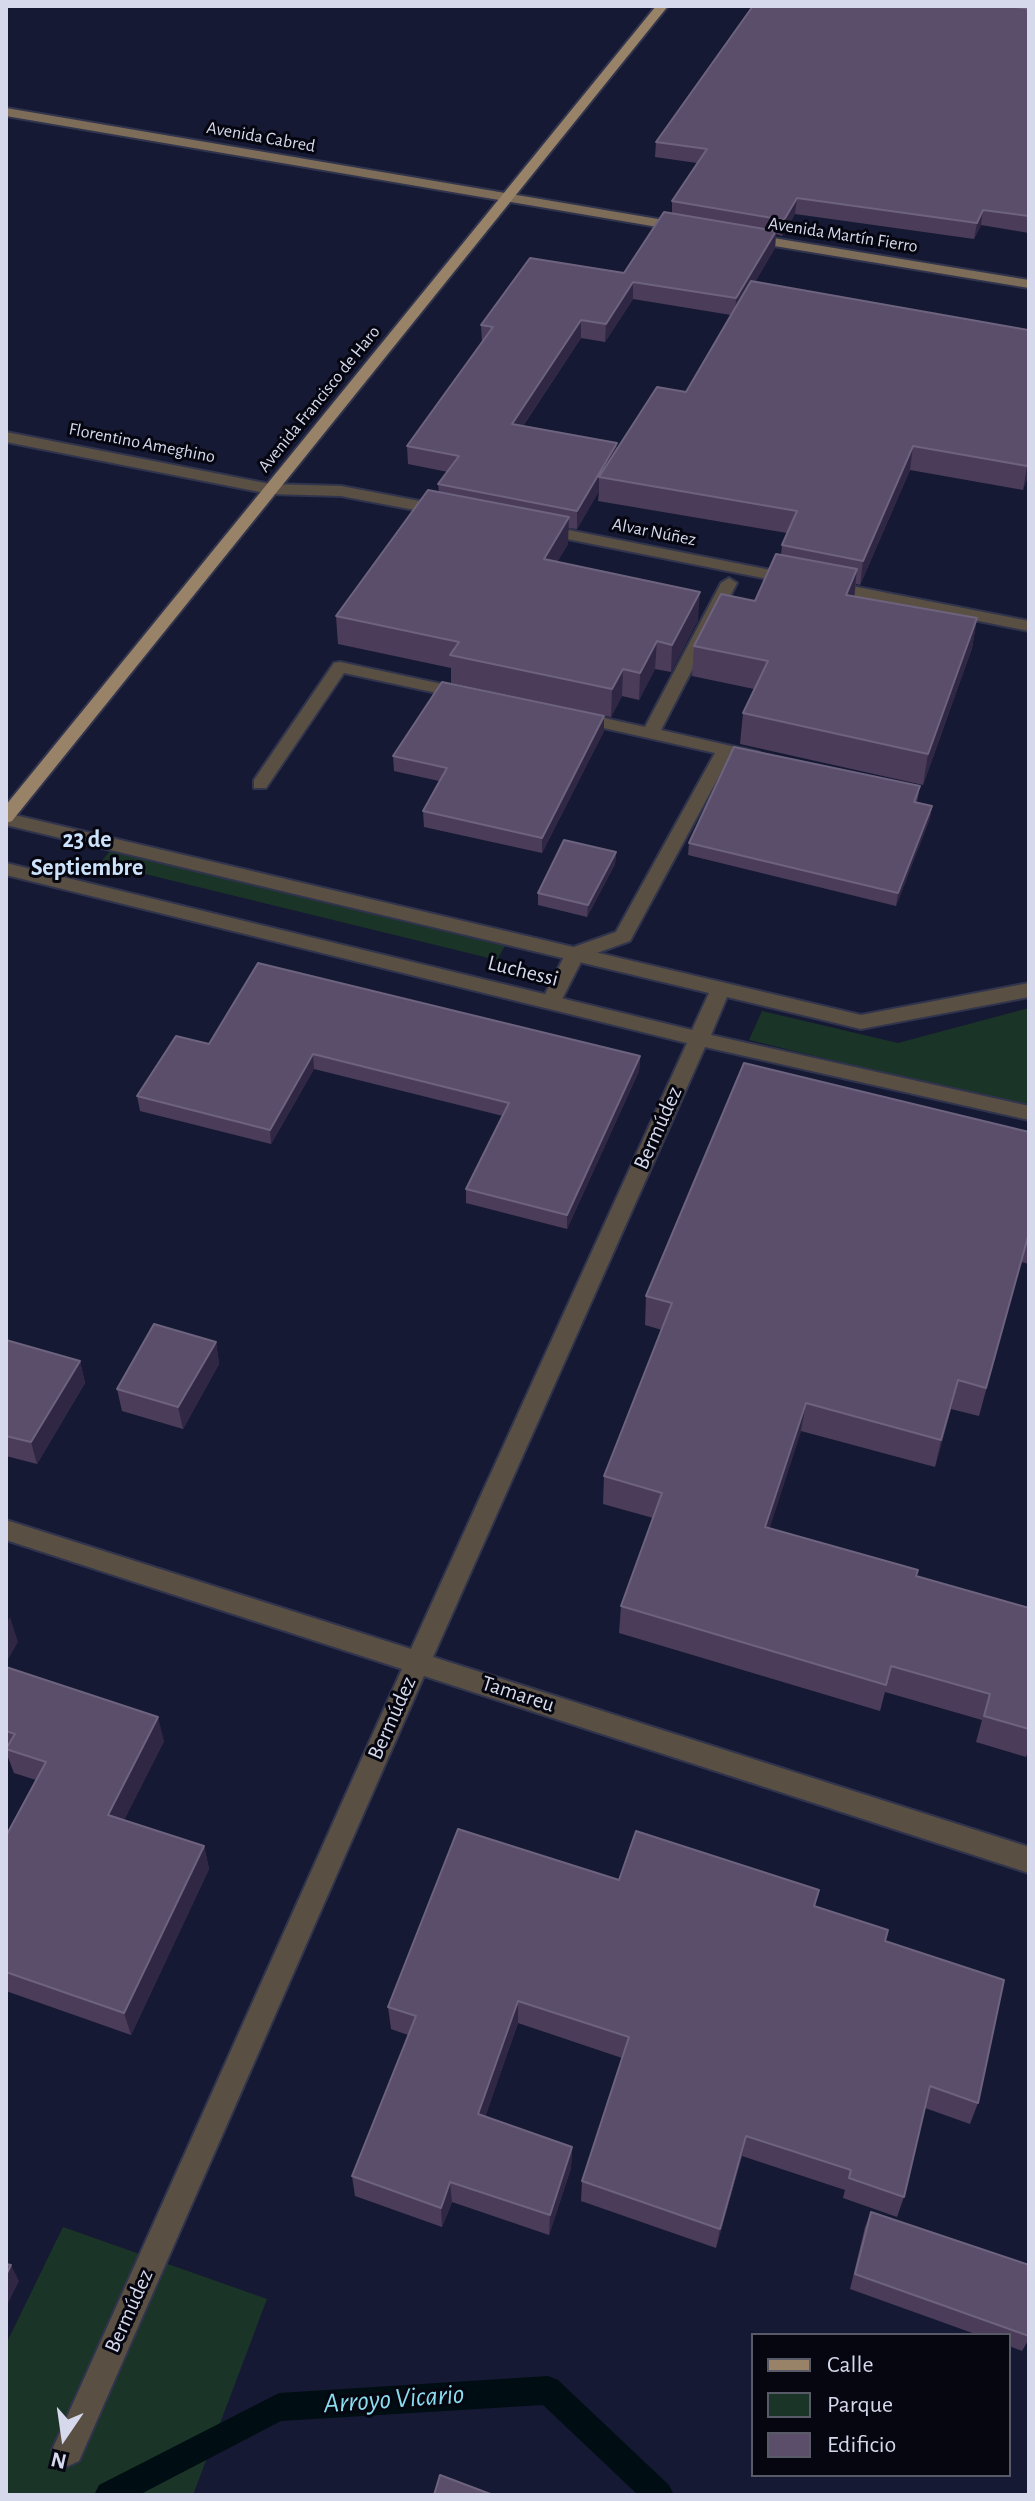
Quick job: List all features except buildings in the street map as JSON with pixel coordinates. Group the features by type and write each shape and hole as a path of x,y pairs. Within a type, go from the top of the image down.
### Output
{"main road":[{"name":"Avenida Francisco de Haro","path":"6,818 662,6"},
{"name":"Avenida Cabred","path":"6,112 509,198"},
{"path":"509,198 698,230"},
{"name":"Avenida Martín Fierro","path":"730,235 1029,284"}],"street":[{"name":"Florentino Ameghino","path":"6,437 270,489"},
{"path":"270,489 341,491 466,515"},
{"name":"Alvar Núñez","path":"513,525 1029,626"},
{"path":"651,733 729,583"},
{"path":"260,784 340,667 480,697"},
{"path":"558,713 769,759"},
{"path":"551,1002 575,954 623,936 725,750"},
{"name":"Luchessi","path":"6,818 861,1022 1029,990"},
{"name":"Luchessi","path":"6,869 699,1039 1029,1113"},
{"name":"Bermúdez","path":"68,2450 417,1662 721,989"},
{"name":"Tamareu","path":"6,1530 1029,1860"}],"green space":[{"path":"110,851 505,946 497,960 100,863"},
{"path":"1029,1008 1029,1108 749,1040 762,1011 898,1043"},
{"path":"63,2227 267,2299 193,2495 6,2495 6,2344"}],"waterway":[{"name":"Arroyo Vicario","path":"109,2495 279,2407 548,2390 659,2495"}],"district":[{"name":"23 de Septiembre","path":"87,854"}]}
